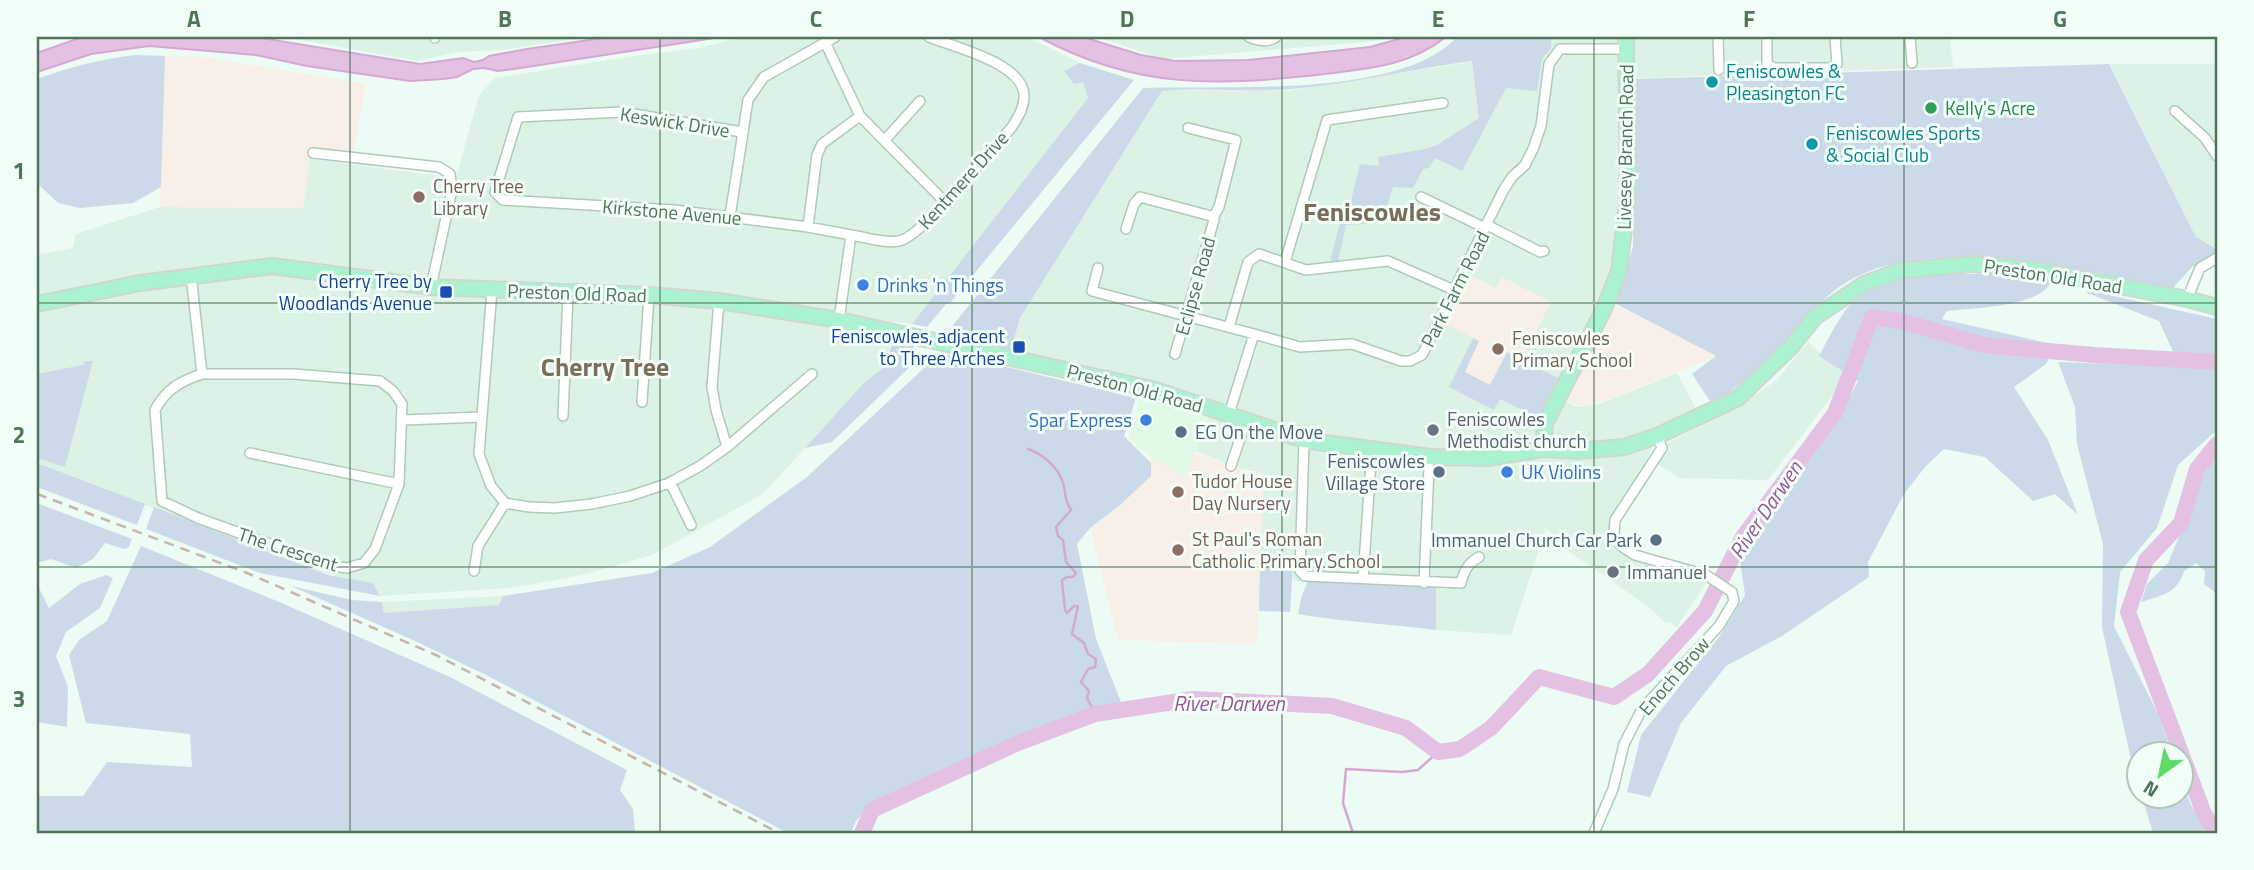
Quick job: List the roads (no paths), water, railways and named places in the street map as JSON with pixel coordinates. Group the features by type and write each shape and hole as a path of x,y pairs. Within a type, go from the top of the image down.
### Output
{"main road":[{"name":"Livesey Branch Road","path":"1543,449 1545,423 1604,309 1619,271 1628,195 1626,43"},
{"name":"Preston Old Road","path":"37,304 84,293 191,275 272,266 432,287 649,295 719,301 839,320 1156,390 1304,440 1430,457 1487,458 1543,449 1578,451 1624,447 1657,436 1738,398 1785,354 1815,317 1864,284 1902,270 1973,264 2035,270 2217,307"}],"street":[{"path":"730,216 748,100 764,77 835,37"},
{"name":"Kentmere Drive","path":"851,235 897,242 910,238 1012,127 1022,110 1025,95 1017,76 999,64 929,37"},
{"path":"1250,37 1257,41 1270,41 1276,37"},
{"path":"1718,37 1719,70"},
{"path":"1767,37 1767,64 1774,68 1830,68 1837,64 1835,37"},
{"path":"1910,37 1913,63"},
{"path":"825,42 860,116 945,202"},
{"name":"Park Farm Road","path":"1098,268 1092,291 1300,347 1352,344 1401,361 1410,361 1422,355 1503,191 1512,177 1525,165 1533,149 1541,126 1549,65 1560,49 1626,43"},
{"path":"885,141 920,101"},
{"path":"1285,262 1327,120 1443,103"},
{"path":"2175,111 2205,138 2217,156"},
{"name":"Keswick Drive","path":"495,192 518,117 622,112 742,132"},
{"path":"808,227 817,155 822,144 860,116"},
{"name":"Eclipse Road","path":"1175,354 1236,140 1188,128"},
{"path":"313,153 439,167 450,174 452,190 432,287"},
{"name":"Kirkstone Avenue","path":"495,192 503,200 674,210 851,235"},
{"name":"Eclipse Road","path":"1126,229 1134,204 1140,197 1213,218"},
{"path":"1421,197 1540,252 1544,251"},
{"path":"839,320 851,235"},
{"path":"1229,327 1248,262 1259,254 1306,270 1388,261 1454,290"},
{"path":"2187,299 2200,268 2217,258"},
{"path":"191,275 202,374"},
{"path":"492,290 479,454 491,486 505,503 555,508 592,504 629,496 670,482 727,447 812,374"},
{"path":"564,416 568,293"},
{"path":"642,402 649,295"},
{"path":"719,301 712,387 727,447"},
{"path":"1229,414 1254,334"},
{"name":"The Crescent","path":"202,374 294,374 380,382 393,391 402,404 399,484 374,549 364,563 347,568 327,565 198,518 162,500 155,410 161,398 174,386 202,374"},
{"path":"403,421 482,417"},
{"path":"1231,466 1246,420"},
{"name":"Enoch Brow","path":"1594,833 1613,789 1624,744 1642,709 1719,626 1733,596 1706,575 1635,555 1621,545 1614,535 1615,520 1662,448 1657,436"},
{"path":"1304,440 1300,572 1305,576 1461,583 1464,573 1479,556"},
{"path":"1363,579 1372,449"},
{"path":"250,453 399,484"},
{"path":"1424,583 1429,467"},
{"path":"670,482 691,525"},
{"path":"474,571 478,546 505,503"}],"waterway":[{"name":"River Darwen","path":"862,833 872,810 1018,743 1095,714 1193,699 1332,706 1406,728 1438,752 1460,749 1491,728 1539,677 1614,697 1648,674 1705,611 1743,537 1835,413 1872,317 1901,321 1983,345 2217,362"},
{"name":"River Darwen","path":"2215,833 2203,811 2128,612 2146,560 2181,523 2197,469 2217,444"},
{"path":"1028,449 1045,458 1058,472 1071,510 1056,527 1058,536 1063,540 1066,562 1076,573 1073,577 1062,580 1065,610 1067,613 1074,606 1078,606 1072,634 1084,643 1088,654 1096,659 1095,667 1088,669 1081,682 1089,691 1087,698 1095,714"},
{"path":"1353,833 1343,803 1346,769 1402,772 1418,770 1438,752"}],"railway":[{"path":"37,494 247,573 438,656 779,833"}],"place":[{"name":"Feniscowles & Pleasington FC","path":"1712,82"},
{"name":"Kelly's Acre","path":"1931,108"},
{"name":"Feniscowles Sports & Social Club","path":"1812,144"},
{"name":"Cherry Tree Library","path":"419,197"},
{"name":"Drinks 'n Things","path":"863,285"},
{"name":"Cherry Tree by Woodlands Avenue","path":"446,292"},
{"name":"Feniscowles, adjacent to Three Arches","path":"1019,347"},
{"name":"Feniscowles Primary School","path":"1498,349"},
{"name":"Spar Express","path":"1146,420"},
{"name":"Feniscowles Methodist church","path":"1433,430"},
{"name":"EG On the Move","path":"1181,432"},
{"name":"Feniscowles Village Store","path":"1439,472"},
{"name":"UK Violins","path":"1507,472"},
{"name":"Tudor House Day Nursery","path":"1178,492"},
{"name":"Immanuel Church Car Park","path":"1656,540"},
{"name":"St Paul's Roman Catholic Primary School","path":"1178,550"},
{"name":"Immanuel","path":"1613,572"}],"district":[{"name":"Feniscowles","path":"1372,212"},
{"name":"Cherry Tree","path":"605,367"}]}
